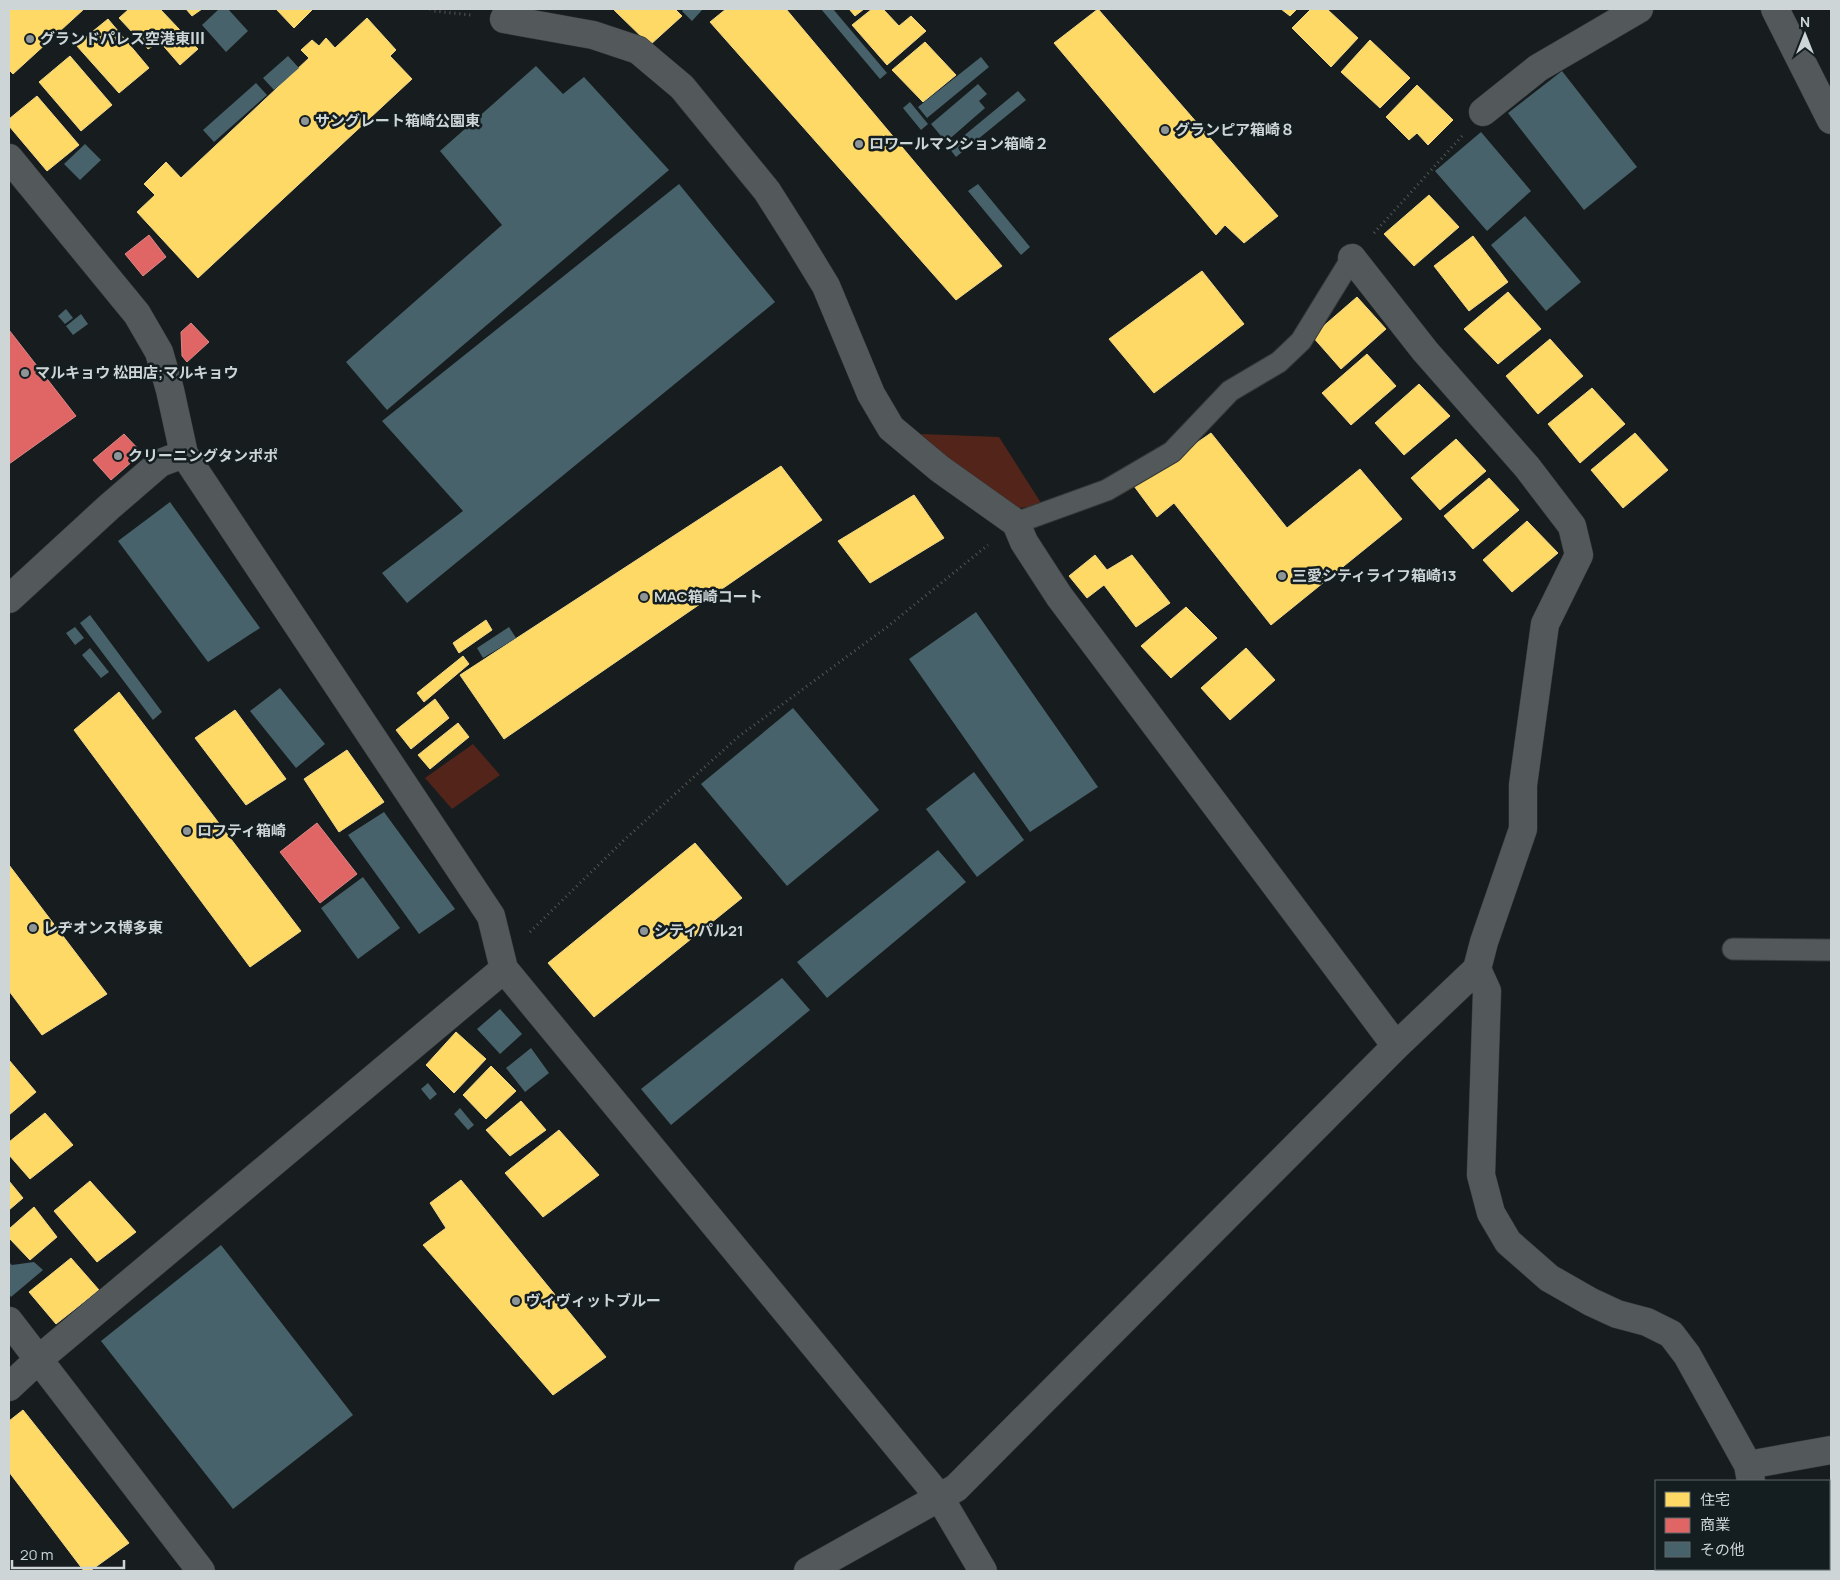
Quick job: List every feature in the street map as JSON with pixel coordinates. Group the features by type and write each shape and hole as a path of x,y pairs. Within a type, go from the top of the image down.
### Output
{"street":[{"path":"1483,112 1538,68 1639,9"},
{"path":"1775,9 1831,120"},
{"path":"507,14 593,35 638,50 682,87 767,191 798,240 826,286 871,394 891,428 940,470 1016,523 1024,542 1059,596 1396,1046"},
{"path":"9,158 137,314 159,352 170,390 184,454 491,916 504,969 940,1498 983,1571"},
{"path":"808,1571 956,1488 1396,1046 1476,969 1523,829 1523,786 1544,624 1579,555 1572,526 1527,467 1425,351 1352,258"},
{"path":"9,599 160,463 184,454"},
{"path":"9,1387 39,1359 504,969"},
{"path":"1476,969 1487,991 1481,1175 1491,1213 1508,1242 1549,1278 1591,1302 1617,1314 1647,1322 1671,1334 1687,1355 1749,1473 1831,1450"},
{"path":"9,1321 201,1571"}],"lane":[{"path":"1016,523 1107,490 1172,452 1230,391 1279,362 1301,341 1352,258"},
{"path":"1733,949 1831,950"}],"path":[{"path":"430,9 434,11 507,14"},
{"path":"1352,258 1483,112"},
{"path":"504,969 520,942 623,840 738,737 886,627 1016,523"}],"shaded area":[{"path":"921,434 999,437 1043,506 1017,508 969,477"},
{"path":"473,744 500,775 452,809 425,778"}],"building: 住宅":[{"name":"グランドパレス空港東Ⅲ","path":"9,9 84,9 13,74 9,70"},
{"path":"129,9 160,9 198,49 180,65 160,42 148,49 119,18"},
{"path":"186,9 202,9 192,16"},
{"path":"276,9 313,9 294,28"},
{"path":"613,9 675,9 682,16 650,45"},
{"name":"ロワールマンション箱崎２","path":"726,9 786,9 1002,266 956,300 710,22"},
{"path":"849,9 864,9 855,16"},
{"path":"872,9 883,9 899,26 911,16 926,31 887,65 852,25"},
{"name":"グランピア箱崎８","path":"1098,9 1278,216 1244,243 1225,225 1216,235 1054,43"},
{"path":"1281,9 1297,9 1290,16"},
{"path":"1311,9 1327,9 1358,38 1331,67 1292,28"},
{"name":"サングレート箱崎公園東","path":"367,18 396,50 390,56 412,79 198,278 137,212 155,195 144,184 166,162 181,178 309,58 301,50 312,40 319,46 326,38 335,48"},
{"path":"108,19 149,68 119,93 76,45"},
{"path":"1370,40 1410,78 1380,108 1341,72"},
{"path":"925,42 956,75 923,102 892,70"},
{"path":"70,56 112,105 81,131 39,82"},
{"path":"1417,85 1453,120 1428,145 1417,133 1409,140 1386,117"},
{"path":"37,96 79,145 47,171 9,126 9,119"},
{"path":"1429,195 1459,227 1414,266 1384,234"},
{"path":"1473,236 1508,282 1469,311 1434,266"},
{"path":"1202,271 1244,324 1154,393 1109,339"},
{"path":"1508,292 1541,329 1498,364 1464,329"},
{"path":"1357,297 1386,329 1341,369 1312,336"},
{"path":"1550,339 1583,376 1538,414 1506,376"},
{"path":"1367,354 1396,386 1351,425 1322,393"},
{"path":"1419,384 1450,416 1404,455 1375,423"},
{"path":"1592,388 1625,424 1580,463 1548,424"},
{"name":"三愛シティライフ箱崎13","path":"1211,433 1287,528 1360,469 1402,519 1271,625 1174,503 1157,517 1134,486"},
{"path":"1635,433 1668,470 1623,508 1591,470"},
{"path":"1456,439 1486,471 1440,510 1411,478"},
{"name":"MAC箱崎コート","path":"781,466 822,520 504,739 460,675"},
{"path":"1489,478 1519,510 1473,549 1444,516"},
{"path":"914,495 944,538 870,583 838,541"},
{"path":"1527,521 1558,553 1512,592 1483,560"},
{"path":"1095,555 1107,570 1132,555 1170,603 1136,627 1104,585 1087,598 1069,576"},
{"path":"1186,607 1217,638 1171,678 1141,646"},
{"path":"486,620 492,630 459,653 453,643"},
{"path":"1246,648 1275,680 1230,720 1201,688"},
{"path":"463,656 469,664 424,702 417,693"},
{"name":"ロフティ箱崎","path":"119,692 301,931 250,967 74,730"},
{"path":"435,699 449,718 411,749 396,730"},
{"path":"235,710 286,779 246,805 195,738"},
{"path":"458,723 469,737 430,769 418,755"},
{"path":"347,750 384,802 339,832 304,779"},
{"name":"シティパル21","path":"695,843 742,898 594,1017 548,963"},
{"name":"レヂオンス博多東","path":"9,865 107,994 42,1035 9,991"},
{"path":"456,1032 486,1059 454,1093 426,1065"},
{"path":"9,1060 36,1092 9,1115"},
{"path":"491,1066 516,1091 486,1119 463,1095"},
{"path":"521,1101 546,1130 510,1156 486,1130"},
{"path":"45,1113 73,1145 30,1179 9,1155 9,1142"},
{"path":"559,1130 599,1175 543,1217 505,1173"},
{"name":"ヴィヴィットブルー","path":"461,1180 606,1357 553,1395 423,1245 446,1228 430,1203"},
{"path":"9,1181 23,1198 9,1210"},
{"path":"90,1181 136,1232 97,1262 54,1211"},
{"path":"34,1207 57,1237 30,1260 9,1238 9,1229"},
{"path":"71,1258 99,1290 56,1324 29,1292"},
{"path":"23,1410 129,1543 90,1571 84,1571 9,1472 9,1421"}],"building: 商業":[{"path":"149,235 166,257 143,276 125,254"},
{"path":"191,323 209,342 187,362 182,356 181,332"},
{"name":"マルキョウ 松田店;マルキョウ","path":"9,330 76,416 9,464"},
{"name":"クリーニングタンポポ","path":"124,434 142,453 111,480 93,460"},
{"path":"317,823 357,874 320,903 280,852"}],"building: その他":[{"path":"219,9 228,9 248,31 226,52 202,25"},
{"path":"684,9 703,9 692,21 682,11"},
{"path":"821,9 833,9 887,73 880,79"},
{"path":"288,56 299,68 274,90 263,78"},
{"path":"981,57 989,67 927,118 918,107"},
{"path":"536,66 563,94 584,77 669,170 387,410 346,362 502,225 440,151"},
{"path":"1562,71 1637,167 1584,210 1508,113"},
{"path":"256,83 267,95 214,142 203,130"},
{"path":"978,84 987,94 979,101 985,108 946,142 931,124"},
{"path":"1018,91 1026,100 956,157 949,148"},
{"path":"910,102 928,124 921,130 903,108"},
{"path":"1481,132 1531,191 1487,231 1435,171"},
{"path":"85,144 101,160 80,180 64,164"},
{"path":"679,184 775,302 407,603 382,573 463,511 382,421"},
{"path":"978,184 1030,247 1021,255 968,191"},
{"path":"1525,216 1581,282 1546,311 1491,245"},
{"path":"66,309 73,318 65,324 58,316"},
{"path":"81,314 88,324 73,335 66,326"},
{"path":"170,502 260,628 208,662 118,541"},
{"path":"976,612 1098,787 1030,832 909,659"},
{"path":"90,615 162,712 153,720 80,623"},
{"path":"75,627 84,638 75,645 66,633"},
{"path":"509,627 516,638 483,658 477,648"},
{"path":"90,648 109,672 101,678 82,655"},
{"path":"280,688 325,744 296,768 250,711"},
{"path":"793,708 879,810 787,886 701,784"},
{"path":"974,772 1024,840 977,877 926,809"},
{"path":"384,812 455,909 419,934 348,835"},
{"path":"938,850 966,882 827,998 797,962"},
{"path":"363,877 400,928 358,959 321,908"},
{"path":"782,978 810,1010 671,1125 641,1089"},
{"path":"500,1009 522,1034 500,1054 477,1029"},
{"path":"531,1048 549,1073 525,1092 506,1068"},
{"path":"428,1083 437,1094 430,1100 421,1089"},
{"path":"460,1108 474,1125 468,1130 454,1114"},
{"path":"221,1245 353,1415 233,1509 101,1341"},
{"path":"9,1262 12,1265 34,1262 43,1270 11,1297 9,1294"}],"place":[{"name":"グランドパレス空港東Ⅲ","path":"30,39"},
{"name":"サングレート箱崎公園東","path":"305,121"},
{"name":"グランピア箱崎８","path":"1165,130"},
{"name":"ロワールマンション箱崎２","path":"859,144"},
{"name":"マルキョウ 松田店;マルキョウ","path":"25,373"},
{"name":"クリーニングタンポポ","path":"118,456"},
{"name":"三愛シティライフ箱崎13","path":"1282,576"},
{"name":"MAC箱崎コート","path":"644,597"},
{"name":"ロフティ箱崎","path":"187,831"},
{"name":"レヂオンス博多東","path":"33,928"},
{"name":"シティパル21","path":"644,931"},
{"name":"ヴィヴィットブルー","path":"516,1301"}]}
